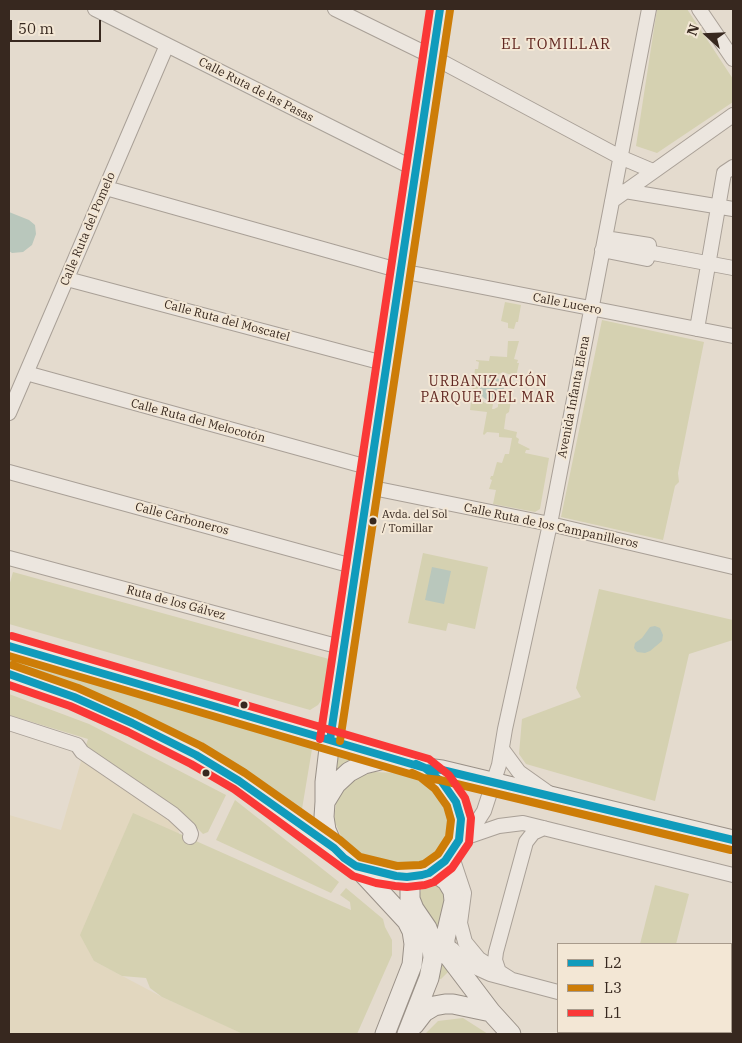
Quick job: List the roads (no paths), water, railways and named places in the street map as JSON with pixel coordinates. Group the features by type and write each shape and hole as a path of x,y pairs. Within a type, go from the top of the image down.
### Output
{"street":[{"name":"Calle Ruta de las Pasas","path":"95,9 418,170"},
{"path":"335,9 433,58 620,157 654,170"},
{"path":"334,848 326,830 324,817 325,782 330,740 418,170 440,9"},
{"name":"Avenida Infanta Elena","path":"456,846 475,825 484,811 494,783 502,749 550,524 649,9"},
{"path":"699,9 733,59"},
{"name":"Calle Ruta del Pomelo","path":"9,413 167,46"},
{"path":"612,200 733,115"},
{"path":"697,329 724,173 733,167"},
{"name":"Calle Lucero","path":"106,188 401,271 733,336"},
{"path":"625,191 733,209"},
{"path":"603,244 647,259 648,252 733,268"},
{"name":"Calle Ruta del Moscatel","path":"67,279 387,364"},
{"name":"Calle Ruta del Melocotón","path":"26,373 370,477"},
{"name":"Calle Carboneros","path":"9,472 356,567"},
{"name":"Calle Ruta de los Campanilleros","path":"370,477 550,524 733,567"},
{"name":"Ruta de los Gálvez","path":"9,558 344,648"},
{"path":"9,646 425,768 442,770 733,840"},
{"path":"9,674 74,697 196,755 240,782 334,848 356,866 407,921 412,931 414,944 412,965 384,1034"},
{"path":"9,723 77,745 82,752 173,814 192,834 190,837"},
{"path":"502,749 519,772 554,797"},
{"path":"325,802 336,784 348,772 364,764 390,758"},
{"path":"425,768 442,782 456,802 461,819 453,860 464,893 460,923 465,942 474,954 512,980"},
{"path":"407,1034 429,978 433,958 431,939 427,928 414,909 410,899 410,888 422,875 445,861 456,846 499,826 523,823 733,875"},
{"path":"499,972 495,960 496,952 526,842 533,833 544,828"},
{"path":"356,866 379,873 440,876 446,881 453,891 454,901 445,939 445,948 451,960 491,1012 511,1034"},
{"path":"445,939 455,954 468,964 490,974 557,992"},
{"path":"407,1034 418,1019 434,1006 452,1004 491,1012"}],"place":[{"name":"Avda. del Sol / Tomillar","path":"373,521"}],"district":[{"name":"EL TOMILLAR","path":"556,45"},
{"name":"URBANIZACIÓN PARQUE DEL MAR","path":"488,390"}]}
